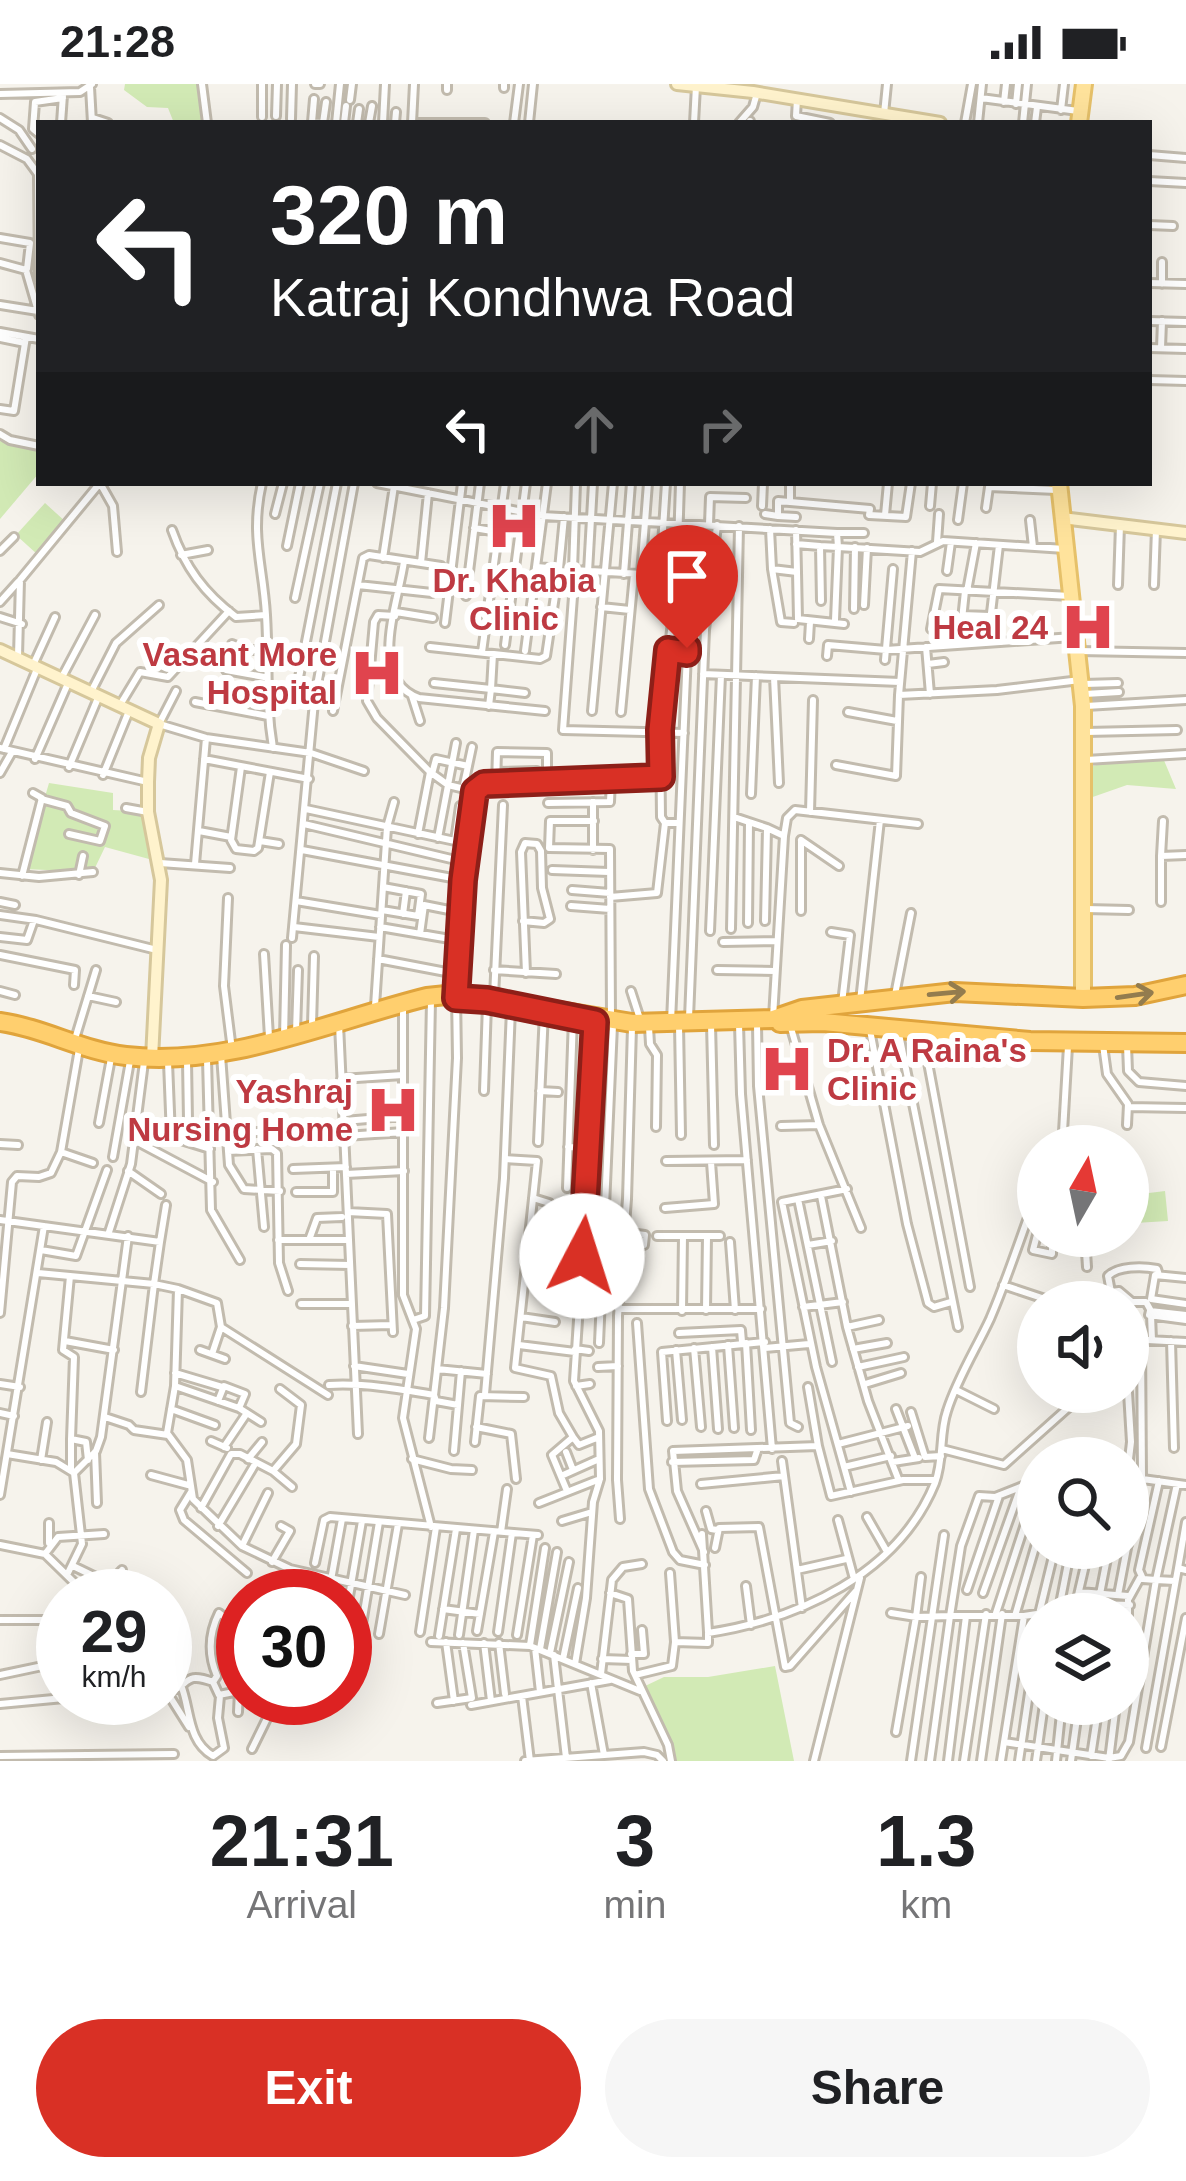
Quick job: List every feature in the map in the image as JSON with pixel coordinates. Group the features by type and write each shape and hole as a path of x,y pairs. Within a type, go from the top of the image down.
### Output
{"highway":[{"path":"677,1023 770,1021 802,1009 955,992 1121,997 1186,985"},
{"path":"0,1024 42,1029 76,1046 149,1061 220,1054 375,1010 456,996"},
{"path":"76,1046 149,1061 220,1054 456,996 623,1024"},
{"path":"490,999 623,1024 770,1021 1068,1043 1186,1042"},
{"path":"857,1003 861,1026"}],"main road":[{"path":"1080,117 1084,84"},
{"path":"1059,486 1081,691 1082,998"}],"street":[{"path":"205,84 207,120"},
{"path":"262,84 262,116"},
{"path":"276,116 277,84"},
{"path":"291,119 292,84"},
{"path":"340,84 340,120"},
{"path":"341,120 352,84"},
{"path":"383,120 386,84"},
{"path":"414,84 414,120"},
{"path":"514,120 518,84"},
{"path":"529,120 533,84"},
{"path":"677,84 762,89 901,120"},
{"path":"795,120 808,84"},
{"path":"884,114 887,84"},
{"path":"965,120 971,84"},
{"path":"978,120 982,84"},
{"path":"1004,102 1006,84"},
{"path":"1022,120 1023,84"},
{"path":"1061,110 1064,84"},
{"path":"36,132 35,102 91,86 93,120"},
{"path":"694,120 696,86"},
{"path":"742,120 762,89"},
{"path":"0,94 63,95"},
{"path":"61,120 63,95"},
{"path":"981,98 1080,117"},
{"path":"312,120 314,99"},
{"path":"323,120 326,102"},
{"path":"370,120 372,106"},
{"path":"1035,120 1036,107"},
{"path":"357,120 359,109"},
{"path":"396,120 397,112"},
{"path":"0,118 19,130 32,149"},
{"path":"2,150 27,158 36,171"},
{"path":"1152,155 1186,158"},
{"path":"1152,181 1186,183"},
{"path":"1152,225 1173,226"},
{"path":"0,238 30,243 27,271 36,302"},
{"path":"1162,262 1162,284"},
{"path":"0,263 27,271"},
{"path":"1152,284 1186,284"},
{"path":"0,305 36,312"},
{"path":"1152,321 1186,322"},
{"path":"1161,349 1162,321"},
{"path":"0,335 36,339"},
{"path":"0,409 14,411 26,340"},
{"path":"1152,348 1186,349"},
{"path":"1152,380 1186,381"},
{"path":"0,434 36,445"},
{"path":"0,602 98,486"},
{"path":"102,486 113,506 117,552"},
{"path":"261,486 254,524 266,615 265,694 273,748"},
{"path":"275,514 282,486"},
{"path":"287,546 299,486"},
{"path":"295,598 319,486"},
{"path":"296,698 337,486"},
{"path":"290,1035 289,942 314,702 353,486"},
{"path":"383,558 394,486 543,516 864,533"},
{"path":"445,623 462,486"},
{"path":"466,596 480,486"},
{"path":"482,652 505,486"},
{"path":"505,645 526,486"},
{"path":"525,651 547,486"},
{"path":"430,647 546,656 575,486"},
{"path":"588,572 593,486"},
{"path":"592,711 613,486"},
{"path":"632,486 633,574"},
{"path":"621,712 633,574 648,486"},
{"path":"660,575 666,486"},
{"path":"572,890 610,895 657,892 664,823 660,730 677,576 680,486"},
{"path":"763,486 764,510 796,517"},
{"path":"790,486 790,502"},
{"path":"885,516 888,486"},
{"path":"778,516 778,501 906,517 911,486"},
{"path":"930,506 932,486"},
{"path":"958,520 963,486"},
{"path":"986,508 989,488 1059,486"},
{"path":"421,563 428,494"},
{"path":"677,1023 692,952 713,524 710,496 746,498"},
{"path":"937,542 939,514"},
{"path":"569,517 570,561 575,570 563,730 660,730 701,736"},
{"path":"1062,518 1186,533"},
{"path":"1030,520 1034,547"},
{"path":"1118,585 1120,525"},
{"path":"730,929 739,526"},
{"path":"474,528 498,532"},
{"path":"770,529 781,622 794,623"},
{"path":"1154,585 1156,529"},
{"path":"172,530 202,588 241,618 266,615"},
{"path":"796,530 797,616 810,622 840,622 837,532"},
{"path":"0,551 14,537"},
{"path":"796,544 926,551 937,542 951,542 1065,549"},
{"path":"947,571 951,542"},
{"path":"961,629 976,543"},
{"path":"989,630 999,544"},
{"path":"820,546 820,601"},
{"path":"854,609 855,547"},
{"path":"864,605 868,548"},
{"path":"181,555 208,550"},
{"path":"836,765 896,776 912,551"},
{"path":"333,711 363,558 440,566"},
{"path":"404,561 391,646 392,675 412,696 420,721"},
{"path":"453,567 470,569"},
{"path":"537,567 559,569"},
{"path":"772,569 797,572"},
{"path":"885,660 893,569"},
{"path":"575,570 677,576"},
{"path":"18,656 20,580"},
{"path":"357,585 432,593"},
{"path":"932,629 939,589 1070,596"},
{"path":"674,602 708,606"},
{"path":"69,767 116,644 159,605"},
{"path":"601,607 630,610"},
{"path":"103,775 140,673 168,676 229,611"},
{"path":"35,759 95,615"},
{"path":"962,615 989,616"},
{"path":"0,617 22,624"},
{"path":"0,773 56,617"},
{"path":"433,618 376,617 367,700 377,718 448,785 466,789 472,747"},
{"path":"809,639 810,622"},
{"path":"326,635 347,639"},
{"path":"372,642 391,646"},
{"path":"232,644 266,650"},
{"path":"827,656 828,645 886,650 1074,644 1186,653"},
{"path":"926,647 930,694"},
{"path":"681,1135 675,950 687,648 704,649"},
{"path":"864,660 865,649"},
{"path":"0,650 159,724 206,738 311,753 364,771"},
{"path":"668,650 687,653"},
{"path":"489,707 493,654"},
{"path":"321,660 342,665"},
{"path":"928,664 944,662"},
{"path":"226,670 265,677"},
{"path":"703,674 900,682"},
{"path":"710,931 721,675"},
{"path":"751,794 755,676"},
{"path":"774,677 779,783"},
{"path":"434,683 524,694"},
{"path":"218,685 314,702"},
{"path":"899,695 1119,688"},
{"path":"109,1232 128,1171 149,1061 160,863 148,812 149,758 176,691"},
{"path":"1081,691 1186,700"},
{"path":"412,696 545,711"},
{"path":"810,812 813,700"},
{"path":"195,702 268,716"},
{"path":"848,712 897,722"},
{"path":"1082,732 1177,730"},
{"path":"195,864 206,738"},
{"path":"438,838 456,743"},
{"path":"5,750 148,782"},
{"path":"496,784 496,752 547,753 547,782"},
{"path":"1083,760 1186,754"},
{"path":"203,759 309,779"},
{"path":"418,834 436,759 468,766"},
{"path":"241,766 231,838 236,849 257,850 270,772"},
{"path":"496,772 537,771"},
{"path":"429,1438 457,1058 463,880 475,791 481,785 661,777"},
{"path":"548,803 610,802 611,779"},
{"path":"33,793 105,826 100,841 69,834"},
{"path":"22,876 41,799"},
{"path":"375,1010 387,827 394,802"},
{"path":"593,802 593,850"},
{"path":"484,1090 503,805"},
{"path":"455,841 460,806"},
{"path":"126,808 148,812"},
{"path":"306,809 468,843"},
{"path":"772,1449 747,1160 770,1021 784,836 790,812 918,824"},
{"path":"734,817 784,836"},
{"path":"857,1003 880,820"},
{"path":"1161,902 1162,820"},
{"path":"594,821 550,821 549,848 610,849 610,908 623,1024 627,1233 619,1309 620,1519"},
{"path":"748,923 749,822"},
{"path":"664,823 679,823"},
{"path":"304,824 465,862"},
{"path":"765,922 767,828"},
{"path":"198,830 231,838"},
{"path":"801,911 801,840 839,866"},
{"path":"260,842 279,844"},
{"path":"523,922 550,920 537,844 525,843 522,848 523,922 526,973"},
{"path":"302,850 463,880"},
{"path":"1161,856 1186,855"},
{"path":"79,875 82,856"},
{"path":"160,863 230,868"},
{"path":"552,870 610,872"},
{"path":"0,873 93,872"},
{"path":"296,901 418,916 421,894 383,887"},
{"path":"782,888 802,889"},
{"path":"403,914 406,891"},
{"path":"228,898 211,1137 212,1210 240,1260"},
{"path":"0,902 15,905"},
{"path":"420,934 424,905 454,910"},
{"path":"571,906 610,908"},
{"path":"1082,909 1129,910"},
{"path":"895,999 911,913"},
{"path":"0,915 157,950"},
{"path":"0,937 28,940 34,920"},
{"path":"294,927 380,937"},
{"path":"380,927 450,938"},
{"path":"832,932 850,935 857,1003"},
{"path":"723,942 777,941"},
{"path":"675,950 692,952"},
{"path":"264,954 290,1035"},
{"path":"0,955 75,970 74,985"},
{"path":"290,1035 314,956"},
{"path":"378,958 446,971"},
{"path":"0,1313 4,1220 14,1178 45,1176 61,1152 76,1046 96,970"},
{"path":"290,1035 298,970"},
{"path":"494,970 556,974"},
{"path":"717,970 775,971"},
{"path":"0,991 14,994"},
{"path":"582,1256 591,1148 632,992"},
{"path":"88,997 116,1002"},
{"path":"415,1319 425,1316 431,1000"},
{"path":"485,1394 505,1159 512,1005"},
{"path":"403,1007 403,1295 415,1319 403,1418 434,1527 420,1632"},
{"path":"538,1142 544,1012"},
{"path":"567,1188 573,1018"},
{"path":"770,1021 861,1228"},
{"path":"770,1021 758,1086 790,1425 798,1427"},
{"path":"338,1023 358,1434"},
{"path":"623,1024 657,1054 656,1127"},
{"path":"599,1343 623,1024"},
{"path":"710,1024 714,1144"},
{"path":"861,1026 928,1303 934,1307 951,1302"},
{"path":"898,1030 958,1327"},
{"path":"922,1033 970,1287"},
{"path":"1103,1041 1107,1074 1129,1107 1127,1125"},
{"path":"1127,1042 1128,1070 1139,1082 1186,1086"},
{"path":"1063,1125 1068,1043"},
{"path":"220,1054 228,1151 237,1183 244,1189 280,1191"},
{"path":"149,1061 188,1120"},
{"path":"99,1123 149,1061"},
{"path":"149,1061 171,1137 165,1156"},
{"path":"113,1157 149,1061"},
{"path":"341,1079 404,1075"},
{"path":"540,1091 558,1092"},
{"path":"1129,1107 1186,1108"},
{"path":"344,1121 404,1116"},
{"path":"781,1126 819,1125"},
{"path":"211,1137 273,1131"},
{"path":"254,1132 265,1227"},
{"path":"344,1136 404,1132"},
{"path":"171,1137 212,1149"},
{"path":"134,1140 213,1182"},
{"path":"0,1144 17,1145"},
{"path":"568,1148 591,1148"},
{"path":"228,1151 272,1149 278,1153 278,1240 288,1291"},
{"path":"61,1152 93,1163"},
{"path":"505,1159 537,1161 516,1370 550,1375 559,1413 579,1445 598,1437"},
{"path":"666,1161 747,1160"},
{"path":"664,1208 714,1204 711,1162"},
{"path":"296,1192 333,1192 332,1168"},
{"path":"293,1169 404,1171"},
{"path":"41,1250 76,1256 107,1170"},
{"path":"128,1171 160,1194"},
{"path":"847,1189 782,1202 802,1307 851,1492"},
{"path":"821,1195 847,1327 899,1481"},
{"path":"533,1198 549,1203 546,1271"},
{"path":"798,1199 832,1362"},
{"path":"141,1392 166,1204"},
{"path":"309,1240 317,1219 387,1214 392,1329 352,1326"},
{"path":"4,1220 160,1242"},
{"path":"0,1495 44,1225"},
{"path":"97,1503 95,1452 105,1417 129,1235"},
{"path":"682,1311 683,1236"},
{"path":"706,1236 706,1310"},
{"path":"657,1237 720,1236"},
{"path":"278,1240 349,1240"},
{"path":"808,1245 832,1241"},
{"path":"730,1242 736,1310"},
{"path":"708,1633 776,1620 802,1608 857,1577 912,1522 936,1480 945,1417 1017,1246"},
{"path":"776,1258 791,1255"},
{"path":"1086,1257 1087,1267"},
{"path":"300,1264 350,1265"},
{"path":"1152,1340 1146,1302 1132,1302 1111,1292 1108,1276 1139,1267 1157,1269 1159,1275"},
{"path":"38,1273 178,1288 217,1303 221,1327 212,1354"},
{"path":"1186,1278 1155,1275 1151,1299 1186,1304"},
{"path":"70,1276 63,1351 74,1357 71,1438 82,1535 72,1569"},
{"path":"1003,1286 1017,1290"},
{"path":"178,1288 168,1435 187,1460 190,1488 200,1508 242,1546 295,1569"},
{"path":"802,1307 843,1301"},
{"path":"301,1304 351,1304"},
{"path":"575,1664 600,1479 596,1423 576,1386 579,1305"},
{"path":"619,1309 761,1309"},
{"path":"1151,1313 1186,1317"},
{"path":"520,1317 555,1322"},
{"path":"847,1327 879,1320"},
{"path":"637,1323 638,1379 654,1506 680,1560 706,1564"},
{"path":"221,1327 328,1395"},
{"path":"679,1333 741,1330 751,1430"},
{"path":"1149,1340 1186,1342"},
{"path":"63,1341 114,1350"},
{"path":"1171,1341 1174,1448"},
{"path":"854,1349 887,1343"},
{"path":"667,1421 661,1356 666,1350 811,1344"},
{"path":"518,1345 589,1351"},
{"path":"728,1345 734,1428"},
{"path":"712,1347 718,1429"},
{"path":"694,1348 701,1426"},
{"path":"200,1349 225,1360"},
{"path":"676,1350 682,1420"},
{"path":"858,1366 904,1357"},
{"path":"354,1366 408,1374"},
{"path":"598,1367 619,1366"},
{"path":"437,1369 487,1374"},
{"path":"454,1450 461,1371"},
{"path":"175,1373 245,1394 243,1411 224,1447"},
{"path":"863,1384 902,1373"},
{"path":"0,1384 20,1387"},
{"path":"576,1386 590,1384"},
{"path":"175,1385 261,1422"},
{"path":"329,1385 434,1395"},
{"path":"218,1401 222,1387"},
{"path":"273,1471 296,1444 301,1411 298,1401 280,1389"},
{"path":"956,1390 994,1409"},
{"path":"824,1393 809,1392 831,1496 899,1481 936,1480"},
{"path":"475,1442 478,1398 485,1394 524,1397"},
{"path":"434,1395 436,1400 458,1405"},
{"path":"171,1409 215,1425"},
{"path":"896,1409 920,1457"},
{"path":"911,1412 920,1457"},
{"path":"0,1413 14,1416"},
{"path":"844,1467 941,1453 1004,1465 1062,1413"},
{"path":"105,1417 134,1430 168,1435"},
{"path":"41,1460 47,1422"},
{"path":"838,1444 905,1426"},
{"path":"476,1427 513,1436 516,1479"},
{"path":"71,1438 86,1442 88,1460"},
{"path":"567,1491 552,1455 573,1438"},
{"path":"212,1441 273,1471 292,1487"},
{"path":"218,1526 262,1442"},
{"path":"704,1552 685,1514 673,1451 818,1446"},
{"path":"73,1471 95,1452"},
{"path":"566,1453 574,1470"},
{"path":"7,1454 73,1471"},
{"path":"200,1508 235,1454"},
{"path":"412,1459 472,1470"},
{"path":"561,1476 599,1459"},
{"path":"782,1460 802,1608"},
{"path":"151,1474 190,1488"},
{"path":"701,1484 784,1476"},
{"path":"539,1503 600,1479"},
{"path":"1004,1742 1056,1756 1109,1760 1128,1749 1156,1580 1181,1485 1149,1479"},
{"path":"1134,1593 1160,1481"},
{"path":"190,1488 180,1510 184,1520 243,1569"},
{"path":"477,1631 508,1489"},
{"path":"930,1761 961,1546 979,1496 1017,1490"},
{"path":"242,1546 268,1493"},
{"path":"967,1589 999,1496"},
{"path":"983,1594 1017,1498"},
{"path":"706,1511 711,1529 759,1527 782,1662 787,1667 856,1591"},
{"path":"562,1521 592,1512"},
{"path":"867,1517 886,1551"},
{"path":"333,1569 342,1519"},
{"path":"315,1563 324,1520 536,1535 518,1635"},
{"path":"351,1569 362,1520"},
{"path":"814,1761 856,1591 857,1577 847,1559 838,1520"},
{"path":"370,1569 379,1522"},
{"path":"1146,1748 1175,1581 1182,1569 1186,1522"},
{"path":"49,1523 47,1550 62,1569"},
{"path":"379,1634 398,1524"},
{"path":"272,1562 290,1531 280,1526"},
{"path":"454,1701 438,1640 456,1529"},
{"path":"437,1703 472,1698 462,1612 475,1530"},
{"path":"716,1548 717,1530"},
{"path":"498,1632 512,1533"},
{"path":"47,1550 58,1537 104,1534"},
{"path":"675,1642 708,1643 703,1534"},
{"path":"911,1761 944,1534"},
{"path":"0,1545 47,1550"},
{"path":"964,1761 995,1614 1017,1546"},
{"path":"540,1693 535,1648 545,1548"},
{"path":"535,1648 556,1552"},
{"path":"796,1570 847,1559"},
{"path":"566,1758 556,1656 569,1562"},
{"path":"601,1674 611,1580 619,1569 642,1564"},
{"path":"74,1566 81,1569"},
{"path":"1084,1569 1079,1592 1088,1593"},
{"path":"635,1675 672,1666 670,1573"},
{"path":"896,1732 922,1576"},
{"path":"1140,1578 1175,1581"},
{"path":"564,1585 582,1589"},
{"path":"746,1586 751,1625"},
{"path":"372,1589 405,1595"},
{"path":"556,1656 582,1589"},
{"path":"610,1593 628,1599 635,1675 667,1759"},
{"path":"443,1609 480,1614"},
{"path":"501,1609 521,1612"},
{"path":"891,1613 1017,1616"},
{"path":"982,1761 995,1614"},
{"path":"947,1761 967,1616"},
{"path":"1161,1747 1186,1618"},
{"path":"0,1621 36,1620"},
{"path":"216,1620 210,1658 216,1673"},
{"path":"602,1659 644,1654 642,1630"},
{"path":"1001,1761 1017,1633"},
{"path":"438,1640 535,1648 640,1690"},
{"path":"484,1643 491,1701"},
{"path":"499,1643 505,1694"},
{"path":"0,1675 36,1667"},
{"path":"192,1676 213,1682 216,1688"},
{"path":"213,1682 216,1678"},
{"path":"471,1705 614,1679"},
{"path":"591,1684 604,1755"},
{"path":"522,1696 528,1761 644,1752 667,1759"},
{"path":"0,1704 36,1701"},
{"path":"191,1725 194,1736 212,1756 224,1748 219,1725"},
{"path":"251,1749 263,1725"},
{"path":"1019,1761 1025,1725"},
{"path":"1036,1761 1041,1725"},
{"path":"1056,1756 1060,1725"},
{"path":"1072,1757 1076,1725"},
{"path":"1091,1756 1096,1725"},
{"path":"1109,1760 1113,1725"},
{"path":"0,1756 173,1754"}],"green space":[{"path":"125,84 200,84 203,120 173,120 168,108 147,107 124,90"},
{"path":"0,441 36,449 36,477 0,519"},
{"path":"45,503 67,523 38,555 16,535"},
{"path":"1124,758 1163,758 1176,789 1127,785 1087,799 1089,767"},
{"path":"49,783 113,793 113,810 148,812 149,859 105,847 93,872 24,869"},
{"path":"1165,1191 1168,1221 1149,1222 1149,1193"},
{"path":"775,1666 794,1761 672,1761 673,1749 643,1687 664,1677 708,1677"}],"place":[{"name":"Dr. Khabia Clinic","path":"514,526"},
{"name":"Heal 24","path":"1088,627"},
{"name":"Vasant More Hospital","path":"377,673"},
{"name":"Dr. A Raina's Clinic","path":"787,1069"},
{"name":"Yashraj Nursing Home","path":"393,1110"}],"route":[{"path":"582,1256 595,1022 456,998 474,796 484,784 661,777 668,650 687,653 687,648"}]}
